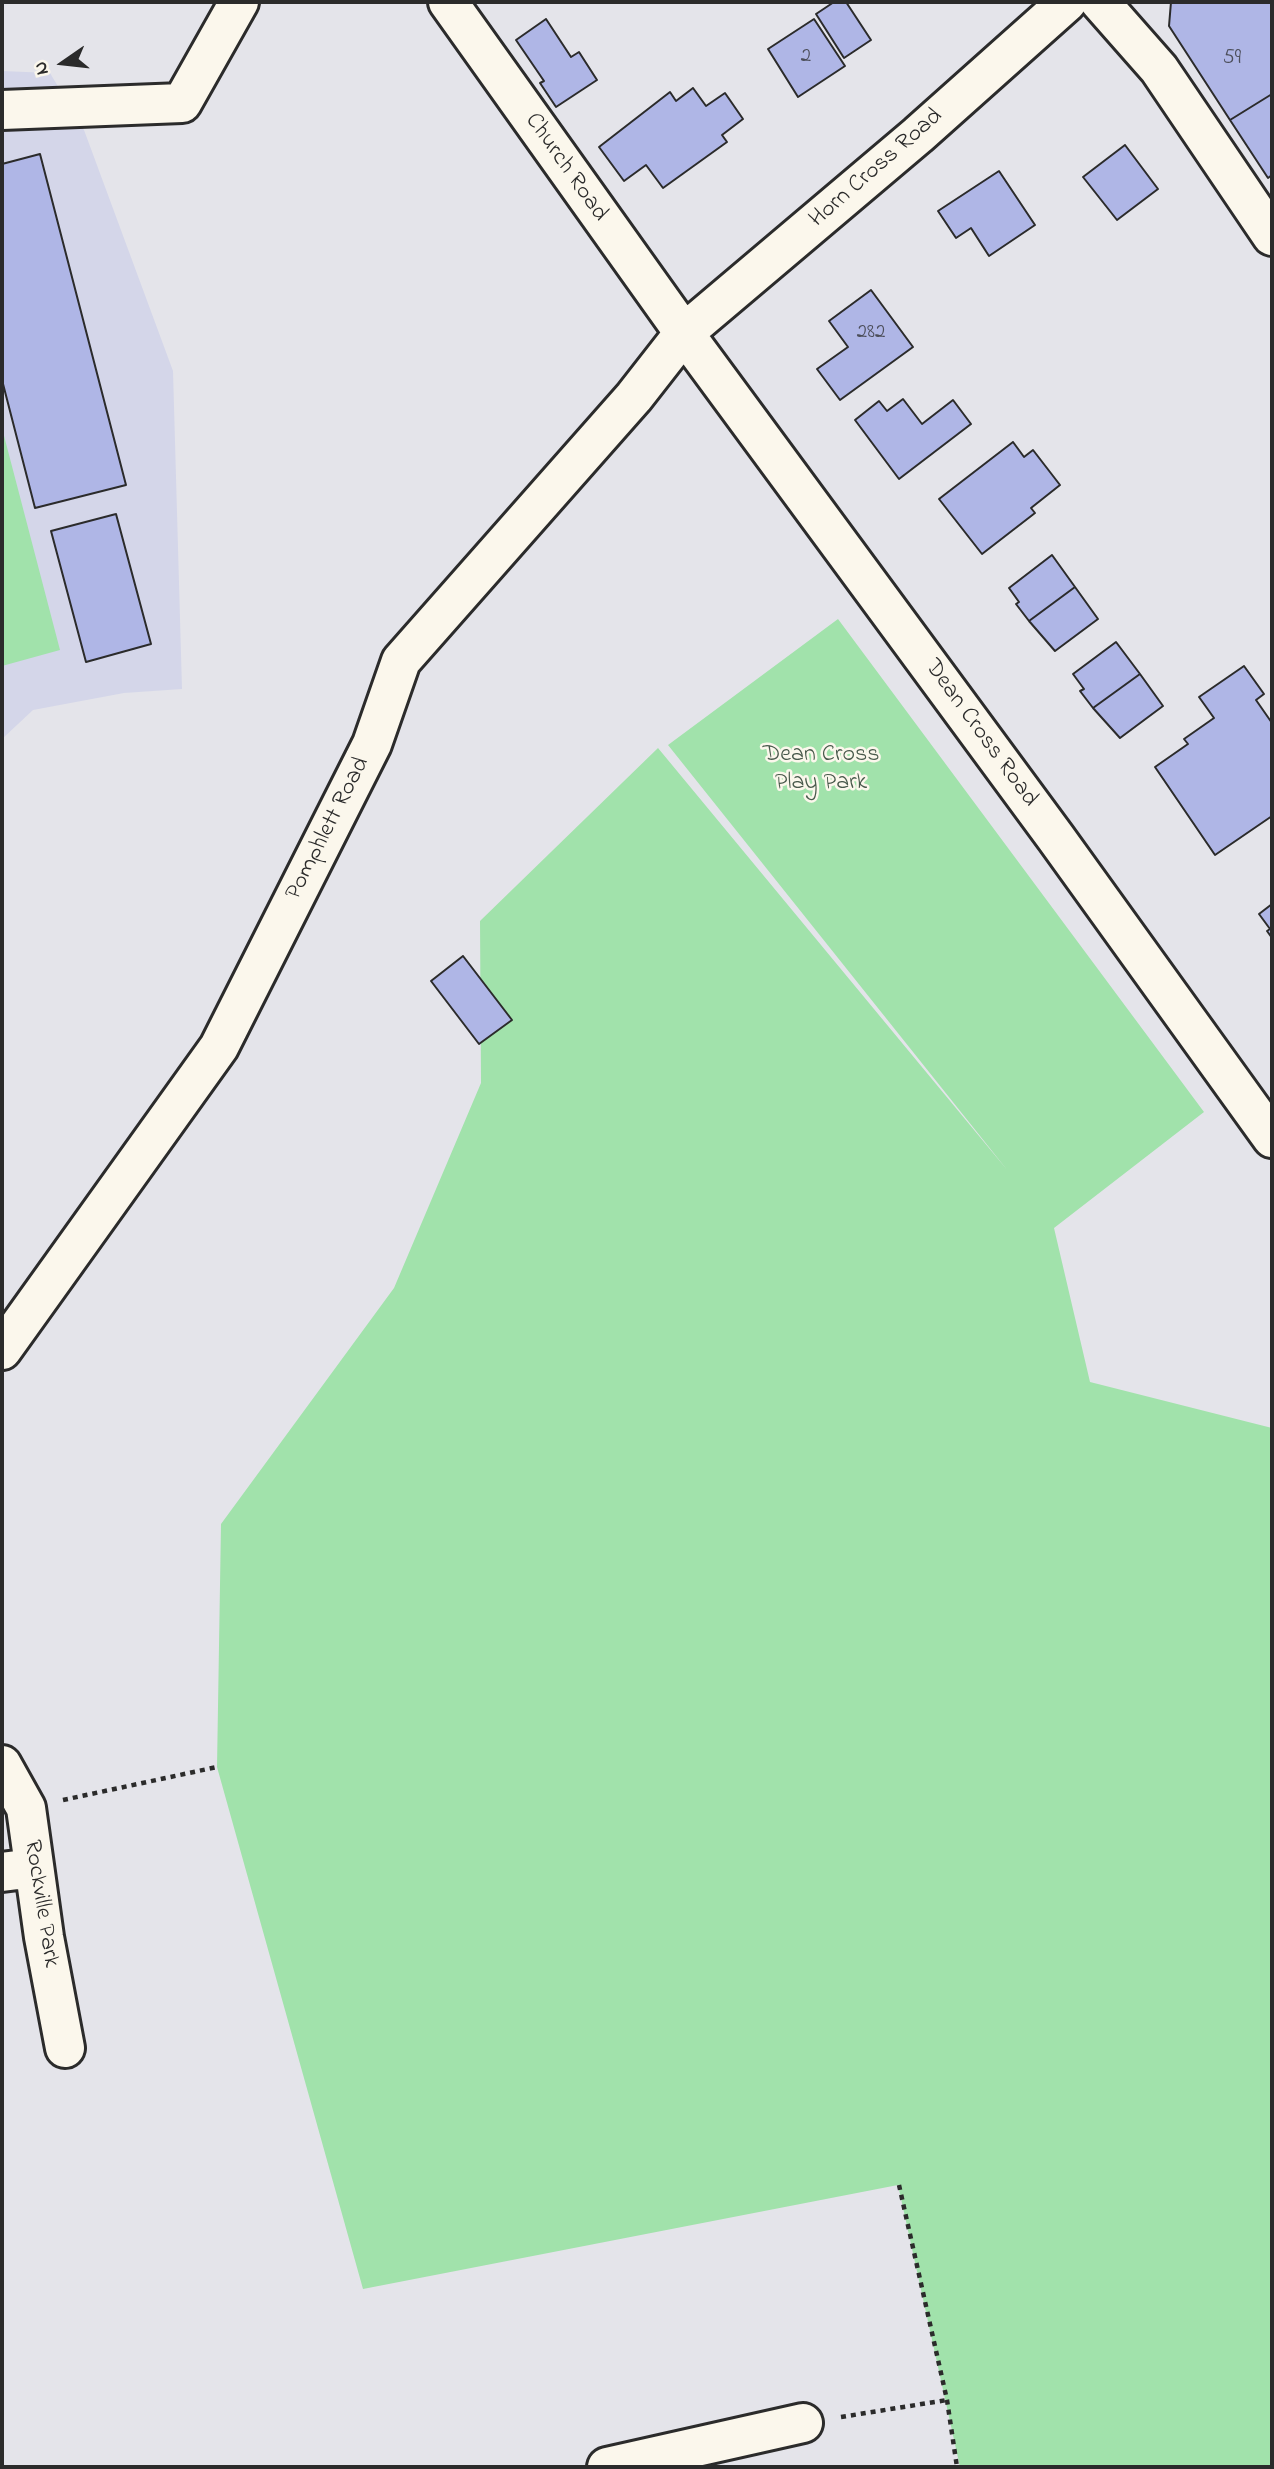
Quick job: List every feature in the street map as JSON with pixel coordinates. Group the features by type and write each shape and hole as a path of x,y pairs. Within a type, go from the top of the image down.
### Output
{"street":[{"path":"2,110 182,103 239,2"},
{"name":"Church Road","path":"448,2 684,333"},
{"name":"Horn Cross Road","path":"684,333 918,135 1067,2"},
{"path":"1100,2 1159,69 1272,236"},
{"name":"Dean Cross Road","path":"684,333 1056,838 1272,1138"},
{"name":"Pomphlett Road","path":"2,1350 219,1047 372,744 401,661 634,397 684,333"},
{"name":"Rockville Park","path":"2,1765 26,1808 18,1870 44,1937 65,2048"},
{"path":"607,2467 803,2423"}],"path":[{"path":"26,1808 217,1767"},
{"path":"899,2185 947,2400 957,2467"},
{"path":"803,2423 947,2400"}],"shaded area":[{"path":"2,71 50,73 84,130 173,371 182,689 124,693 33,710 2,739"}],"green space":[{"path":"2,428 60,650 2,666"},
{"name":"Dean Cross Play Park","path":"838,619 1204,1112 1054,1228 1090,1382 1272,1428 1272,2467 960,2467 898,2185 363,2289 217,1767 221,1524 394,1288 481,1083 480,921 658,748 1008,1171 668,745"}],"building":[{"path":"834,2 846,2 871,40 844,58 816,14"},
{"path":"1171,2 1272,2 1272,94 1230,120 1169,26"},
{"path":"546,19 571,57 579,52 597,80 556,107 540,83 544,81 516,40"},
{"path":"814,19 845,66 798,97 768,49"},
{"path":"693,88 706,106 725,93 743,119 722,135 727,142 663,188 646,165 624,181 599,147 670,92 676,101"},
{"path":"1272,94 1272,175 1268,178 1230,120"},
{"path":"1125,145 1158,189 1117,220 1083,177"},
{"path":"40,154 126,485 35,508 2,380 2,164"},
{"path":"999,171 1035,225 989,256 971,228 956,238 938,211"},
{"path":"871,290 913,347 840,400 817,369 848,347 829,321"},
{"path":"903,399 922,424 953,400 971,424 899,479 855,420 879,401 887,411"},
{"path":"1013,442 1024,457 1033,450 1060,485 1031,508 1035,513 982,554 939,499"},
{"path":"116,514 151,644 86,662 51,531"},
{"path":"1052,555 1075,587 1029,621 1016,604 1019,602 1009,588"},
{"path":"1075,587 1098,619 1055,651 1029,621"},
{"path":"1116,642 1140,674 1093,708 1080,691 1084,689 1073,674"},
{"path":"1244,666 1264,694 1256,700 1272,723 1272,816 1215,855 1155,767 1188,744 1184,739 1214,718 1199,697"},
{"path":"1140,674 1163,706 1120,738 1093,708"},
{"path":"1272,904 1272,938 1267,931 1270,929 1259,914"},
{"path":"463,956 512,1020 479,1044 431,981"}]}
